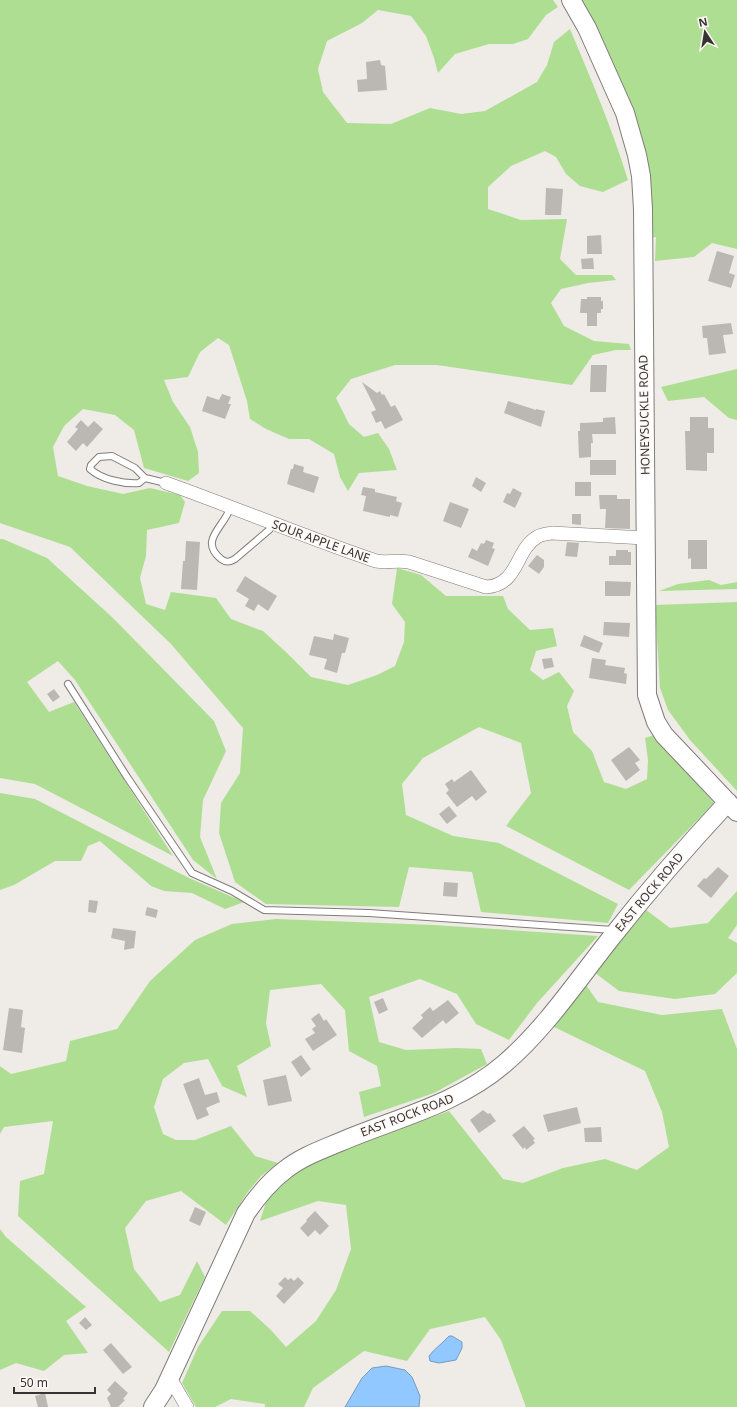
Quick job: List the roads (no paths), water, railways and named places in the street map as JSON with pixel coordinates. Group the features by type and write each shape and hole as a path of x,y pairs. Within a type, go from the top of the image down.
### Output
{"street":[{"name":"HONEYSUCKLE ROAD","path":"571,0 590,35 626,113 636,148 640,176 643,253 647,695 656,722 668,740 732,807"},
{"name":"SOUR APPLE LANE","path":"166,483 231,506 327,545 376,562 399,560 409,562 486,587 495,587 506,580 531,542 543,534 552,533 645,538"},
{"name":"EAST ROCK ROAD","path":"153,1407 170,1378 246,1213 269,1184 284,1170 297,1161 390,1122 439,1104 484,1080 513,1055 547,1019 617,930 693,840 732,807"},
{"path":"170,1378 187,1407"}],"lane":[{"path":"145,478 139,483 119,482 95,474 90,469 93,461 99,457 112,456 135,468 145,478 166,483"},
{"path":"231,506 221,525 211,539 213,550 224,562 230,562 235,559 274,524"},
{"path":"68,684 127,777 192,873 232,891 264,910 376,913 617,930"}],"water":[{"path":"449,1336 452,1336 462,1342 462,1348 456,1360 439,1363 430,1361 429,1356"},
{"path":"386,1366 405,1370 412,1377 420,1396 419,1407 345,1407 362,1378 372,1368"}]}
